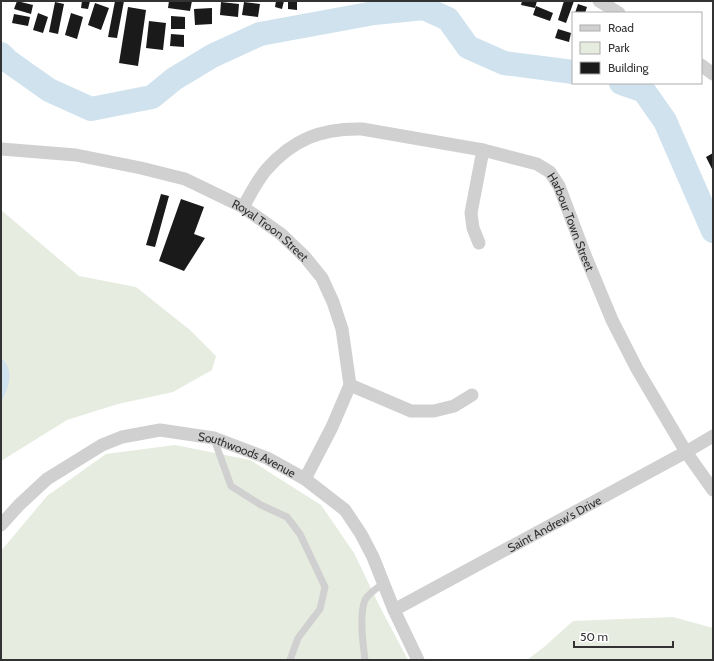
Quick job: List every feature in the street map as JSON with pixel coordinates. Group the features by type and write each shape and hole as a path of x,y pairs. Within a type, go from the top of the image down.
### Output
{"street":[{"path":"599,1 617,12"},
{"path":"702,65 713,74"},
{"name":"Harbour Town Street","path":"242,207 265,172 282,154 300,142 320,134 342,128 362,129 483,150 536,164 550,172 558,186 612,320 637,369 686,452 713,490"},
{"name":"Royal Troon Street","path":"1,149 76,155 141,168 185,179 242,207 281,234 305,257 322,278 334,302 342,329 350,386"},
{"path":"479,243 473,228 471,214 483,150"},
{"path":"305,479 332,427 350,386 411,411 434,411 454,406 472,395"},
{"name":"Southwoods Avenue","path":"1,525 47,478 102,444 122,437 160,430 214,438 267,458 305,479 345,510 361,534 384,583 394,610 418,660"},
{"name":"Saint Andrew's Drive","path":"394,610 713,436"}],"lane":[{"path":"214,438 231,486 262,505 287,517 300,534 325,587 320,609 298,638 290,660"},
{"path":"365,660 362,618 366,600 374,590 384,583"}],"green space":[{"path":"1,210 79,276 136,287 190,330 216,356 212,370 173,392 118,404 67,420 1,461"},
{"path":"175,445 250,460 321,505 354,553 408,660 1,660 1,551 47,496 106,454"},
{"path":"673,617 713,628 713,660 527,660 573,621"}],"water":[{"path":"1,358 8,368 9,379 1,402"}],"building":[{"path":"17,1 33,5 31,14 14,9"},
{"path":"82,1 90,1 88,9 81,8"},
{"path":"115,1 124,1 117,38 108,37"},
{"path":"169,1 192,1 190,11 168,8"},
{"path":"276,1 284,1 282,9 275,7"},
{"path":"288,1 297,1 297,10 288,9"},
{"path":"522,1 537,1 535,8 521,5"},
{"path":"564,1 574,1 566,23 558,20"},
{"path":"55,2 64,4 58,34 49,32"},
{"path":"221,2 239,4 238,17 220,15"},
{"path":"244,2 260,4 258,17 242,15"},
{"path":"95,3 109,8 101,30 88,25"},
{"path":"578,4 587,7 585,12 575,12"},
{"path":"536,6 553,13 550,21 533,15"},
{"path":"128,7 146,10 138,66 119,63"},
{"path":"212,8 212,24 195,25 194,9"},
{"path":"38,13 48,17 43,33 33,30"},
{"path":"71,13 83,17 77,39 65,35"},
{"path":"14,14 30,17 28,26 12,23"},
{"path":"171,16 185,17 185,29 171,29"},
{"path":"149,21 166,23 163,50 146,48"},
{"path":"558,29 571,33 569,42 555,38"},
{"path":"171,34 184,35 184,47 170,46"},
{"path":"713,153 713,171 706,157"},
{"path":"161,194 169,196 155,247 146,245"},
{"path":"181,199 204,207 194,234 205,238 184,271 159,261"}],"waterway":[{"path":"1,54 8,61 49,90 91,109 152,97 174,79 212,56 260,34 374,13 424,8 448,19 468,47 504,63 572,72"},
{"path":"624,84 644,91 665,121 713,231"}]}
